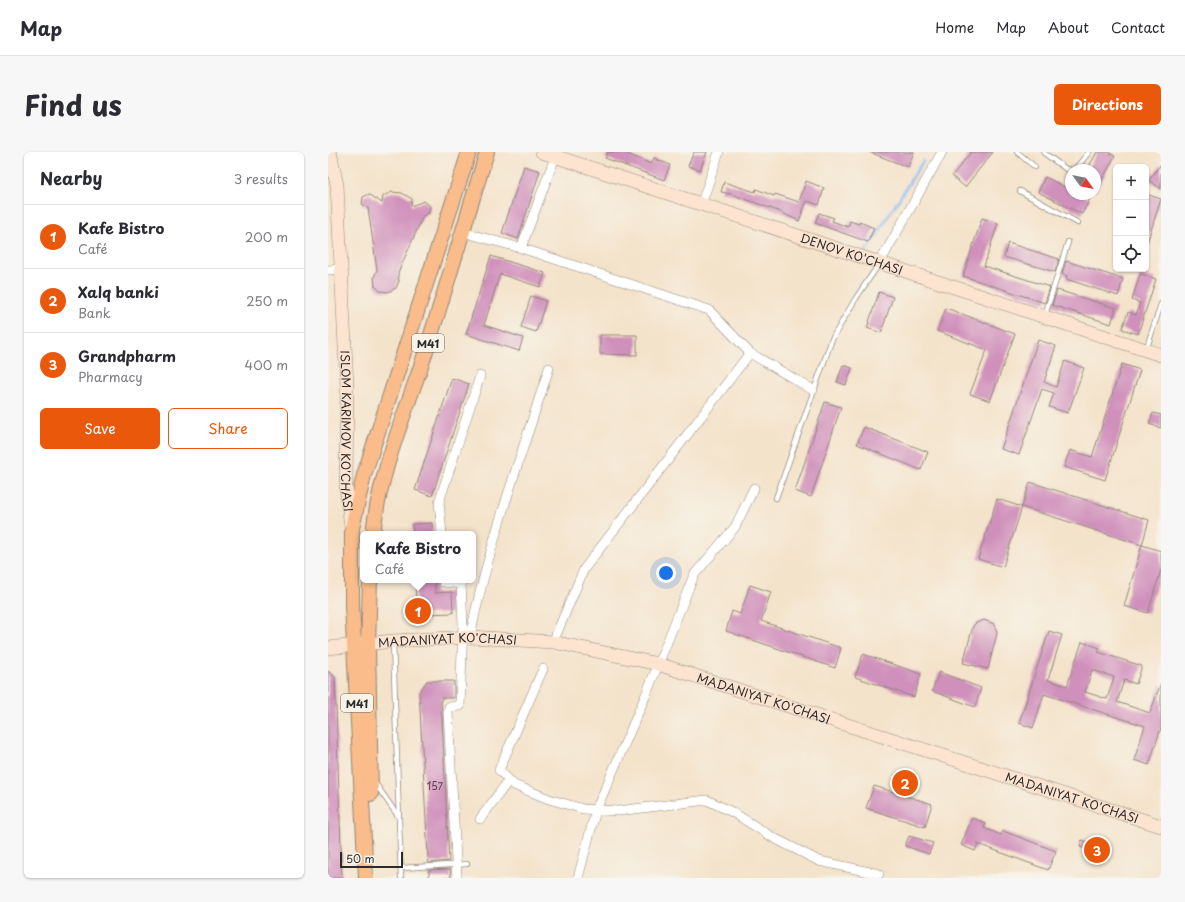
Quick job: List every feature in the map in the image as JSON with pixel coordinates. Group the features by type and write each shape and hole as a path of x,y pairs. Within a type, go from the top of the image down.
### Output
{"main road":[{"name":"M41","path":"352,528 364,474 469,152"},
{"name":"M41","path":"373,531 375,514 383,476 424,356 487,152"},
{"name":"ISLOM KARIMOV KO'CHASI","path":"352,528 352,604 361,645 371,776 374,878"},
{"name":"ISLOM KARIMOV KO'CHASI","path":"366,878 361,645 370,583"}],"street":[{"name":"ISLOM KARIMOV KO'CHASI","path":"330,152 337,185 334,270 347,386 346,487 352,528"},
{"name":"DENOV KO'CHASI","path":"542,152 557,154 879,264 1161,355"},
{"path":"701,204 719,152"},
{"path":"879,264 942,152"},
{"path":"521,248 557,154"},
{"path":"462,232 521,248 709,310 750,353 813,390"},
{"path":"553,642 584,569 750,353"},
{"path":"457,878 448,707 460,706 460,659 492,547 549,368"},
{"path":"442,531 439,502 480,376"},
{"path":"578,878 596,810 694,575 735,527 754,488"},
{"path":"452,583 461,584 466,637"},
{"name":"MADANIYAT KO'CHASI","path":"328,648 393,641 466,637 553,642 658,664 1161,826"},
{"path":"543,669 516,734 499,770 514,785 548,799 583,809 618,811 707,800 734,812 772,838 820,861 879,874"},
{"path":"480,819 509,780"}],"lane":[{"path":"1017,152 1035,167"},
{"path":"1079,164 1089,152"},
{"path":"1044,153 1065,168"},
{"path":"1020,191 1078,223"},
{"path":"1044,317 1068,242"},
{"path":"776,498 832,339 856,298 879,264"},
{"path":"1146,350 1161,304"},
{"path":"393,641 401,878"},
{"path":"371,776 398,816"},
{"path":"401,868 467,864"}],"building":[{"path":"608,152 623,152 651,164 654,158 670,165 664,180 605,158"},
{"path":"694,152 707,152 700,170 688,166"},
{"path":"869,152 914,152 908,167"},
{"path":"971,152 993,152 965,187 952,176"},
{"path":"1097,152 1108,152 1115,156 1101,182 1101,164 1090,164"},
{"path":"1161,164 1161,189 1149,180"},
{"path":"524,166 540,171 518,239 502,233"},
{"path":"1045,177 1065,187 1065,200 1089,200 1082,214 1038,192"},
{"path":"806,181 824,188 819,205 807,201 799,221 778,211 731,194 721,192 724,182 755,192 756,189 774,196 775,194 799,202"},
{"path":"392,192 402,193 412,199 411,206 424,201 430,206 429,213 423,216 398,273 399,281 396,288 388,292 380,291 375,286 374,277 377,270 368,208 362,204 363,197 369,194 382,203 383,196"},
{"path":"1149,195 1161,199 1149,237"},
{"path":"819,213 834,218 832,221 848,227 850,221 859,224 860,222 874,228 868,242 815,223"},
{"path":"982,218 998,223 984,266 1050,287 1045,303 963,276"},
{"path":"1008,243 1059,259 1055,272 1004,257"},
{"path":"491,256 545,273 540,287 500,274 484,325 523,338 519,351 466,334"},
{"path":"1066,261 1123,279 1118,296 1066,279 1067,276 1062,274"},
{"path":"1140,274 1156,279 1138,334 1122,329 1128,312 1136,315 1140,303 1132,300"},
{"path":"1057,290 1116,308 1111,324 1052,305"},
{"path":"879,292 893,297 881,333 867,328"},
{"path":"531,296 546,301 536,332 521,327"},
{"path":"946,308 1015,334 990,401 970,394 987,350 937,331"},
{"path":"600,335 637,335 637,355 600,354"},
{"path":"1038,340 1056,346 1044,382 1056,387 1065,361 1084,368 1068,413 1049,407 1054,393 1042,389 1019,455 1001,449"},
{"path":"1122,364 1140,370 1105,480 1064,467 1070,450 1092,457"},
{"path":"843,365 852,368 846,385 837,382"},
{"path":"452,378 469,384 432,496 415,490"},
{"path":"825,402 841,407 811,497 795,491"},
{"path":"1153,413 1161,415 1161,428 1149,424"},
{"path":"864,427 928,452 921,470 857,444"},
{"path":"1030,482 1149,520 1142,545 1022,507"},
{"path":"997,499 1022,507 1003,567 978,559"},
{"path":"432,523 433,531 413,531 412,524"},
{"path":"1142,545 1161,551 1161,570 1148,613 1124,606"},
{"path":"415,583 435,583 435,593 452,592 453,613 425,614 416,605"},
{"path":"750,585 771,592 761,621 841,648 835,668 726,631 732,611 740,614"},
{"path":"984,620 994,624 997,633 988,669 963,663 973,626"},
{"path":"1049,631 1062,635 1048,680 1067,686 1082,642 1100,648 1098,652 1142,666 1136,684 1124,680 1117,702 1150,713 1161,683 1161,728 1149,765 1134,760 1145,726 1044,694 1033,728 1019,723","holes":["1092,670 1114,677 1107,699 1085,692"]},
{"path":"863,654 921,674 914,697 855,677"},
{"path":"328,671 335,677 342,878 328,878"},
{"path":"939,672 981,688 975,707 932,691"},
{"path":"427,681 454,681 454,698 441,698 449,861 429,863 419,692"},
{"path":"874,786 932,804 925,827 866,808"},
{"path":"972,818 986,823 984,828 1001,835 1003,831 1056,851 1048,870 978,844 975,851 961,845"},
{"path":"909,836 933,843 929,854 905,846"},
{"path":"1082,840 1098,846 1095,853 1080,847"},
{"path":"450,869 451,878 429,878 429,870"}],"waterway":[{"path":"865,253 923,161"}],"place":[{"name":"Kafe Bistro","path":"418,611"},
{"name":"Xalq banki","path":"905,783"},
{"name":"Grandpharm","path":"1097,850"}]}
